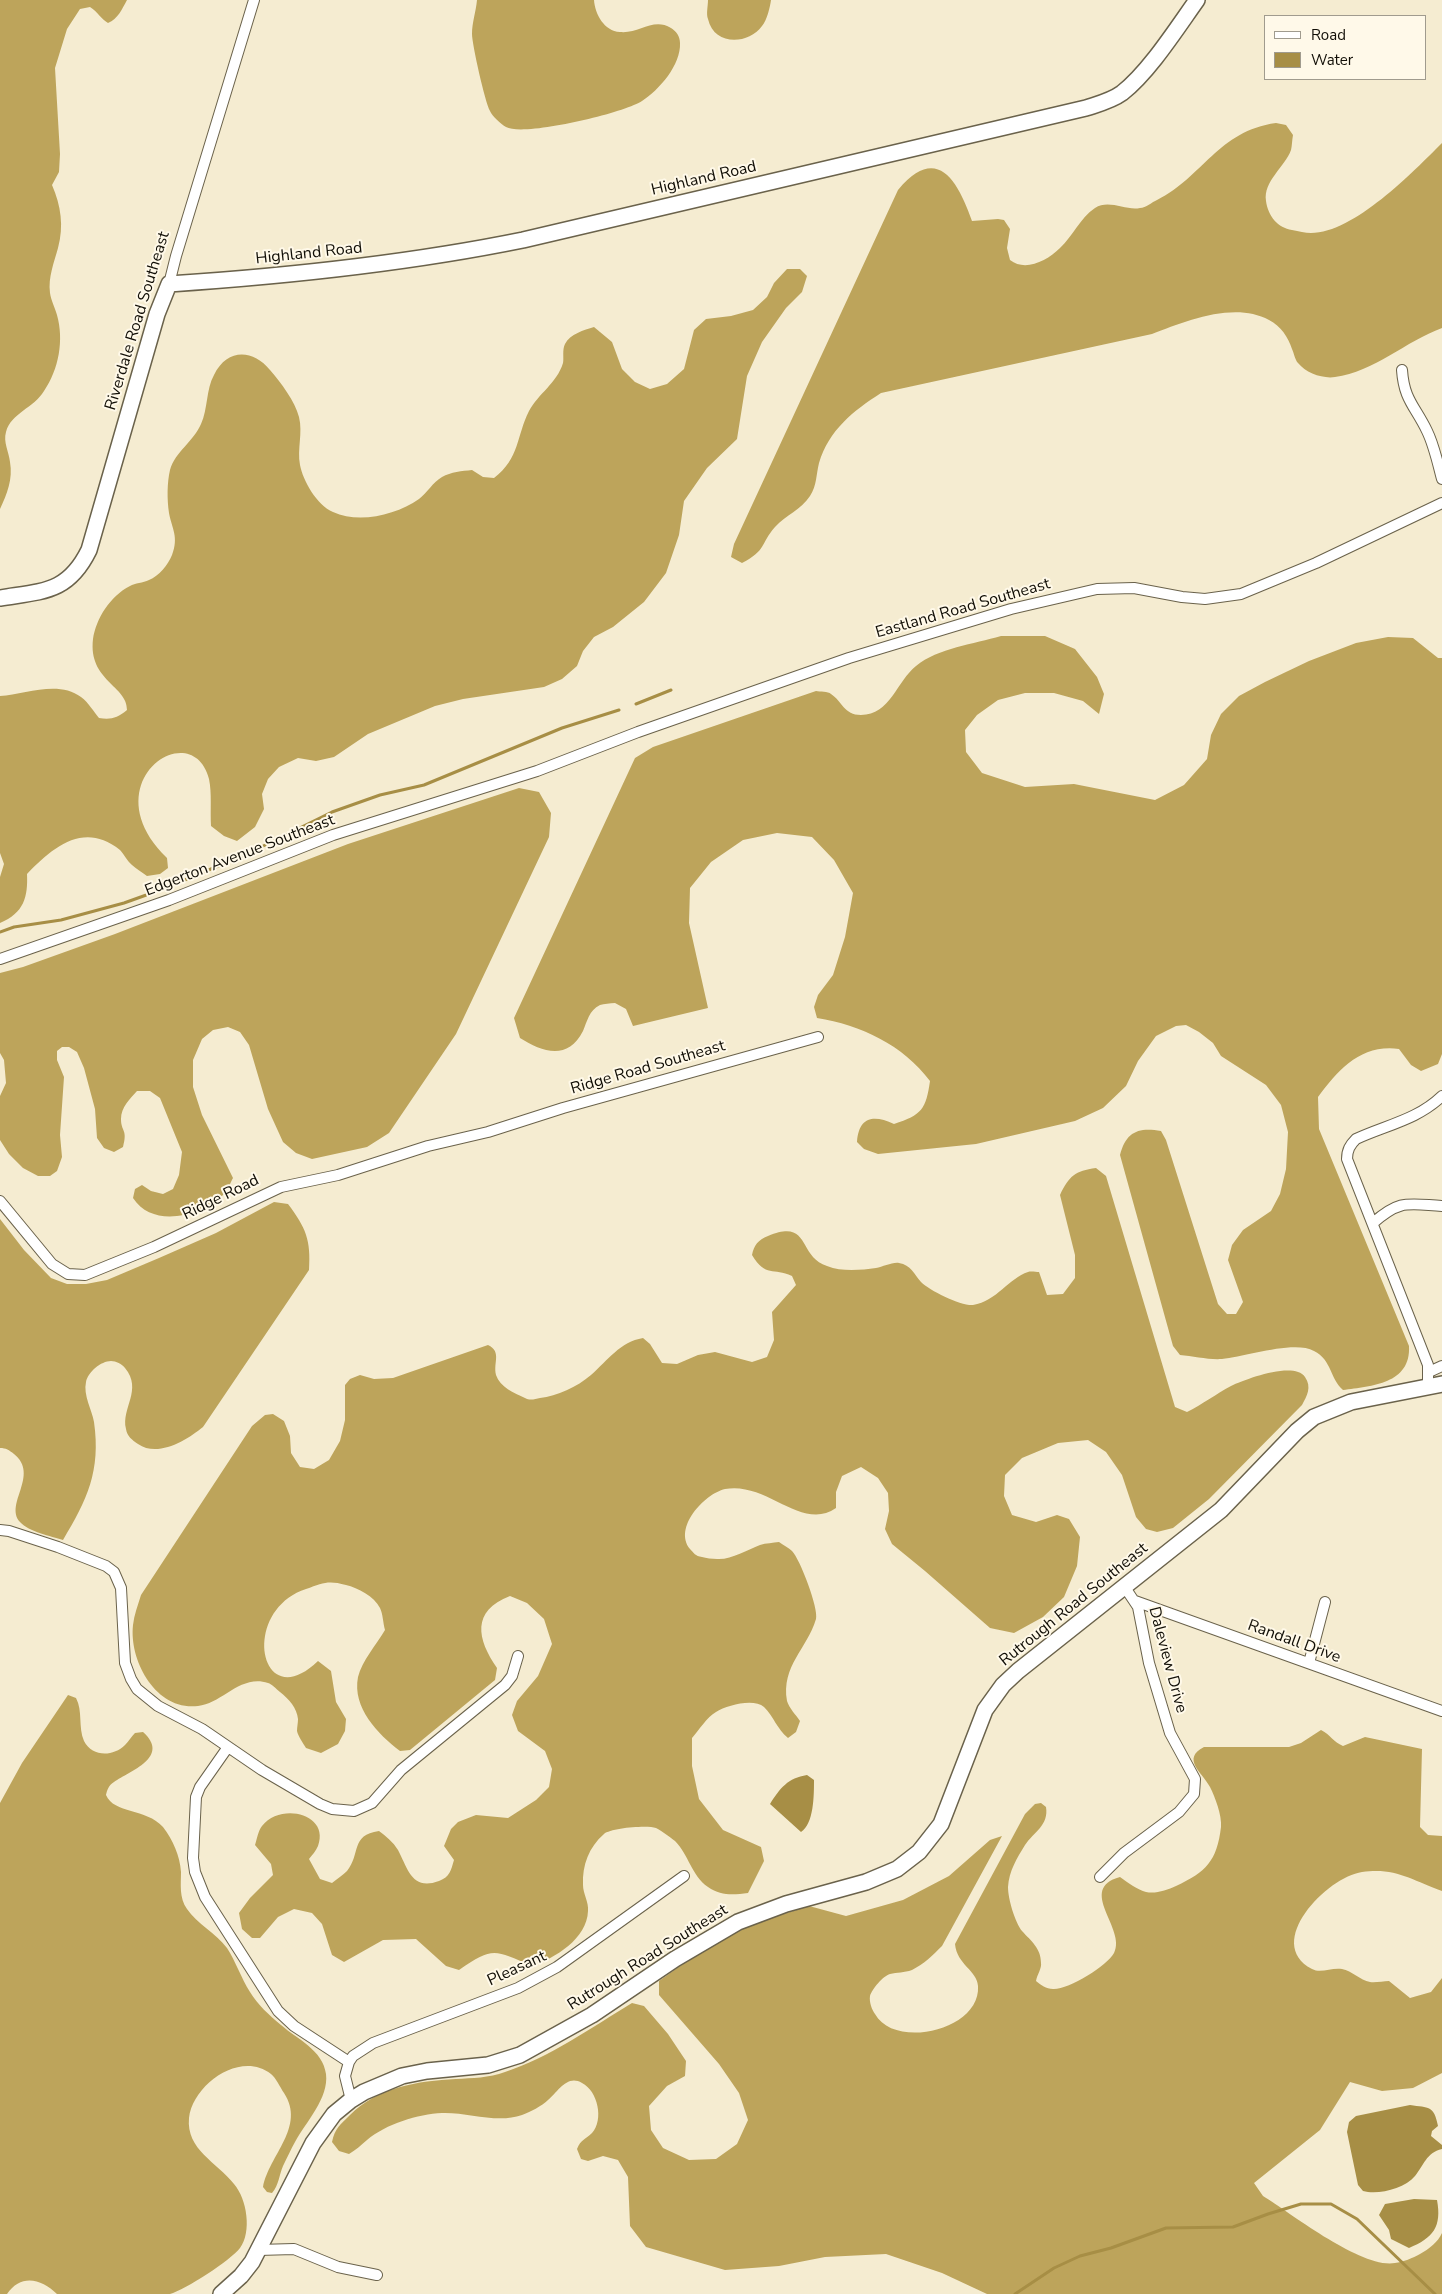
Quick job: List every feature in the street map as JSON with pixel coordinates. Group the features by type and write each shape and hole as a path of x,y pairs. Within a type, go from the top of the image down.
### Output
{"street":[{"name":"Riverdale Road Southeast","path":"0,598 57,586 75,574 89,550 157,314 169,284 254,0"},
{"name":"Highland Road","path":"169,284 309,274 445,256 523,240 1086,108 1110,100 1122,93 1167,42 1197,0"},
{"path":"1402,370 1405,392 1412,408 1428,432 1442,479"},
{"name":"Eastland Road Southeast","path":"493,785 849,658 969,621 1068,594 1116,587 1134,588 1186,598 1205,599 1241,594 1316,563 1442,503"},
{"name":"Edgerton Avenue Southeast","path":"0,959 169,900 333,835 493,785"},
{"name":"Ridge Road Southeast","path":"488,1132 562,1108 818,1037"},
{"path":"1433,1381 1347,1159 1350,1145 1356,1139 1409,1119 1424,1111 1442,1096"},
{"name":"Ridge Road","path":"0,1201 52,1264 68,1274 85,1275 154,1247 281,1187 338,1175 428,1146 488,1132"},
{"path":"1372,1223 1388,1209 1396,1206 1442,1206"},
{"path":"1433,1381 1442,1366"},
{"name":"Rutrough Road Southeast","path":"221,2294 241,2276 258,2250 314,2143 334,2114 351,2100 364,2092 402,2076 428,2071 488,2065 520,2055 592,2015 675,1959 738,1922 786,1904 874,1879 897,1869 914,1857 930,1840 941,1824 976,1729 994,1697 1018,1671 1221,1510 1298,1431 1314,1418 1351,1402 1433,1381"},
{"path":"0,1530 58,1547 106,1566 114,1572 121,1588 123,1652 131,1679 143,1695 158,1706 202,1729 262,1770 320,1804 341,1810 354,1811 363,1808 378,1798 401,1770 506,1685 512,1676 518,1656"},
{"name":"Daleview Drive","path":"1100,1877 1144,1838 1179,1812 1189,1801 1195,1788 1195,1779 1170,1733 1149,1663 1142,1619 1135,1601 1124,1586"},
{"name":"Randall Drive","path":"1135,1601 1442,1711"},
{"path":"1309,1663 1325,1602"},
{"path":"228,1747 200,1787 196,1797 193,1858 199,1884 278,2011 294,2026 349,2062 345,2076 351,2100"},
{"name":"Pleasant","path":"349,2062 353,2056 373,2043 518,1988 557,1967 684,1876"},
{"path":"258,2250 294,2249 338,2267 377,2275"}],"shaded area":[{"path":"0,0 127,0 117,16 108,23 90,7 80,9 67,29 55,68 60,154 59,172 52,185 58,201 61,232 50,287 59,325 59,354 57,364 40,397 13,420 6,432 5,440 11,474 7,492 0,509"},
{"path":"477,0 594,0 596,11 601,21 614,31 627,32 658,24 673,29 680,40 677,60 662,84 649,96 632,106 596,117 552,126 532,129 506,127 490,111 479,73 472,34"},
{"path":"708,0 771,0 762,26 749,37 732,40 717,34 711,28 707,17"},
{"path":"1276,123 1286,125 1293,135 1291,150 1268,187 1266,194 1267,206 1271,216 1282,227 1306,233 1328,230 1346,223 1364,212 1399,184 1442,143 1442,328 1363,369 1335,377 1325,377 1301,367 1286,336 1273,322 1256,315 1241,312 1226,313 1195,319 1152,334 881,393 843,422 829,441 819,463 814,488 806,501 775,527 756,554 742,563 731,557 734,544 898,190 912,176 924,169 935,169 944,173 953,181 960,193 972,221 1004,220 1010,229 1007,248 1010,260 1022,265 1029,265 1042,261 1055,253 1095,208 1106,205 1129,208 1147,206 1173,190 1239,135"},
{"path":"787,269 800,269 807,276 802,292 786,308 762,342 747,376 737,439 707,468 684,501 679,535 666,573 644,602 613,627 594,637 583,651 577,666 562,679 544,687 463,699 435,706 368,734 334,757 316,761 298,758 279,767 268,779 262,794 264,809 255,827 237,841 224,836 211,826 209,779 199,761 184,753 168,756 153,766 142,783 139,805 146,830 167,858 168,868 160,874 147,876 135,868 120,850 107,842 94,838 70,841 47,855 27,874 27,890 23,903 14,914 0,923 0,877 4,864 0,853 0,696 42,689 63,689 81,697 89,704 99,718 114,718 127,710 126,702 96,664 93,653 95,631 105,609 116,596 132,585 147,581 156,576 163,570 170,559 174,549 175,538 168,502 170,470 176,458 198,430 205,412 211,381 219,366 226,360 240,354 256,358 270,370 287,392 299,417 300,465 308,485 316,498 327,509 343,516 377,516 410,505 422,497 439,479 449,474 472,470 483,477 494,478 509,463 529,411 556,377 563,363 564,346 574,335 594,327 612,342 622,369 635,382 650,389 667,384 684,369 694,330 706,319 731,316 753,310 767,297 774,283"},
{"path":"1001,636 1045,636 1075,649 1097,677 1104,694 1099,714 1083,701 1054,693 1025,693 998,700 977,715 965,730 966,752 982,773 1025,787 1074,784 1155,800 1184,785 1207,759 1211,735 1221,714 1239,696 1265,682 1309,661 1356,643 1388,637 1413,638 1438,658 1442,658 1442,1054 1438,1064 1421,1071 1411,1065 1399,1049 1385,1048 1373,1050 1343,1068 1318,1097 1319,1129 1409,1346 1408,1359 1404,1368 1397,1376 1388,1381 1366,1387 1343,1390 1324,1359 1314,1351 1305,1348 1282,1348 1232,1358 1217,1359 1180,1355 1173,1346 1120,1155 1126,1141 1134,1133 1140,1131 1161,1131 1166,1140 1218,1304 1227,1314 1236,1314 1243,1302 1228,1260 1232,1245 1243,1230 1271,1211 1280,1194 1286,1169 1288,1132 1281,1105 1266,1085 1221,1056 1213,1043 1186,1025 1176,1026 1156,1036 1138,1061 1126,1086 1103,1108 1075,1121 976,1144 878,1154 864,1149 857,1142 858,1133 864,1123 869,1120 880,1119 894,1124 917,1114 927,1098 930,1081 907,1057 880,1039 849,1026 817,1018 814,1007 818,995 833,975 845,937 853,893 834,860 812,837 777,833 743,840 711,862 690,888 689,923 708,1008 633,1026 626,1009 615,1003 605,1004 593,1010 583,1031 570,1047 554,1051 546,1050 520,1038 514,1018 635,758 653,747 816,691 830,693 851,713 871,714 886,703 909,672 925,660 957,647"},
{"path":"519,788 539,792 551,813 549,837 456,1034 389,1133 367,1147 312,1159 296,1153 283,1142 268,1109 249,1045 240,1032 228,1027 213,1030 202,1039 193,1060 193,1087 202,1115 233,1178 225,1193 202,1209 177,1216 164,1216 152,1214 142,1208 133,1198 135,1189 142,1185 151,1191 163,1194 173,1189 179,1175 182,1152 160,1098 150,1091 137,1091 126,1104 121,1115 121,1123 125,1134 123,1147 114,1152 104,1148 97,1138 95,1109 84,1068 77,1052 69,1047 62,1047 57,1051 57,1060 64,1077 60,1135 62,1157 57,1171 50,1176 38,1176 23,1168 9,1154 0,1140 0,1096 6,1083 4,1060 0,1053 0,973 23,967 115,934 348,844"},
{"path":"1096,1168 1106,1176 1175,1407 1187,1412 1231,1386 1247,1379 1270,1373 1291,1371 1299,1373 1307,1381 1308,1391 1302,1405 1209,1499 1173,1528 1157,1532 1146,1529 1136,1517 1122,1475 1106,1452 1088,1440 1058,1443 1022,1458 1005,1475 1004,1496 1012,1515 1036,1522 1057,1515 1069,1519 1080,1537 1077,1566 1064,1597 1043,1617 1014,1633 990,1628 892,1544 885,1529 889,1511 888,1493 878,1478 861,1467 842,1476 836,1492 836,1508 823,1514 810,1514 797,1510 755,1492 725,1489 717,1492 700,1505 688,1522 685,1531 686,1541 690,1549 700,1557 722,1559 760,1545 779,1542 792,1551 800,1564 812,1595 816,1614 812,1630 791,1668 786,1689 787,1701 800,1721 796,1732 788,1738 764,1707 760,1704 747,1703 733,1705 716,1712 706,1720 692,1738 692,1766 699,1799 723,1830 761,1847 764,1861 748,1893 727,1894 713,1890 698,1877 684,1852 675,1841 656,1828 637,1827 608,1832 594,1845 584,1870 583,1888 588,1911 582,1930 576,1939 560,1952 532,1966 509,1956 494,1953 480,1957 459,1970 446,1966 416,1939 383,1940 344,1962 332,1955 322,1924 312,1913 294,1909 278,1917 260,1938 252,1938 242,1929 239,1913 250,1898 273,1875 271,1864 255,1845 262,1826 270,1819 280,1814 291,1813 311,1819 317,1826 320,1835 318,1846 309,1859 320,1879 332,1883 344,1874 351,1865 360,1841 370,1833 379,1831 396,1847 412,1876 417,1881 430,1883 443,1879 451,1870 454,1860 444,1846 451,1829 458,1822 476,1815 508,1818 536,1800 549,1787 552,1769 545,1751 518,1731 512,1715 517,1701 538,1676 552,1644 544,1619 527,1603 510,1596 497,1602 489,1610 483,1618 481,1627 485,1647 497,1668 495,1680 410,1750 400,1751 383,1737 363,1710 357,1688 358,1677 366,1659 385,1630 381,1610 374,1600 360,1590 340,1583 330,1582 317,1585 285,1601 271,1617 265,1636 265,1654 271,1669 282,1676 298,1675 318,1661 331,1671 336,1702 346,1719 345,1731 338,1744 321,1753 306,1748 297,1730 298,1719 294,1707 268,1683 258,1681 249,1683 207,1704 198,1706 183,1705 170,1701 148,1681 136,1654 133,1639 135,1614 141,1595 252,1426 265,1415 273,1414 284,1421 290,1436 291,1453 300,1467 314,1469 329,1460 340,1441 345,1420 345,1385 350,1379 360,1375 374,1379 393,1378 488,1345 495,1351 495,1370 501,1383 516,1394 532,1400 560,1393 573,1387 591,1375 628,1343 643,1338 650,1344 662,1363 677,1364 698,1355 715,1352 752,1362 767,1357 774,1340 772,1312 796,1285 792,1276 761,1267 752,1255 759,1241 782,1232 791,1232 798,1235 811,1255 827,1266 851,1270 876,1268 896,1263 903,1264 931,1290 954,1301 968,1305 981,1303 989,1299 1015,1279 1029,1272 1039,1272 1047,1295 1063,1294 1075,1278 1075,1255 1060,1195 1066,1183 1074,1175"},
{"path":"274,1202 288,1204 299,1220 308,1242 309,1270 203,1427 172,1446 154,1449 138,1444 127,1434 125,1421 132,1391 130,1376 124,1367 117,1362 107,1361 99,1365 89,1374 85,1387 94,1422 96,1439 94,1470 79,1512 63,1540 34,1531 20,1522 16,1515 16,1507 24,1471 21,1462 11,1451 0,1448 0,1219 24,1250 51,1278 67,1284 86,1284 107,1280 159,1258 216,1233"},
{"path":"68,1695 76,1698 82,1736 92,1750 103,1753 115,1752 125,1745 135,1733 143,1732 150,1741 153,1749 150,1756 138,1768 112,1783 106,1795 116,1805 148,1817 163,1827 178,1854 184,1905 227,1948 247,1987 264,2010 315,2052 324,2066 326,2074 324,2092 316,2110 294,2145 272,2193 267,2192 263,2187 289,2129 291,2118 290,2105 275,2078 259,2068 246,2066 233,2068 220,2074 199,2093 192,2105 189,2118 189,2129 192,2139 204,2155 227,2176 238,2190 245,2207 246,2233 240,2248 227,2260 196,2281 170,2294 57,2294 45,2285 32,2280 19,2283 7,2294 0,2294 0,1803 22,1763"},
{"path":"1321,1730 1343,1746 1365,1737 1422,1749 1420,1827 1428,1835 1442,1836 1442,1891 1403,1875 1384,1871 1362,1872 1348,1877 1318,1898 1305,1913 1297,1928 1294,1944 1299,1958 1312,1969 1323,1971 1342,1969 1370,1982 1389,1981 1410,1998 1431,1992 1442,1978 1442,2073 1413,2088 1382,2091 1350,2082 1320,2130 1254,2183 1263,2196 1309,2227 1346,2249 1381,2263 1395,2263 1414,2257 1433,2245 1442,2233 1442,2294 987,2294 942,2273 886,2254 825,2257 779,2266 725,2270 646,2247 630,2226 628,2177 618,2160 603,2156 588,2161 581,2159 577,2149 596,2127 598,2114 592,2092 588,2087 577,2081 567,2082 536,2109 522,2115 493,2118 442,2113 413,2118 383,2129 349,2154 339,2151 332,2142 336,2130 341,2124 361,2105 373,2098 399,2087 442,2080 487,2077 522,2066 586,2032 632,2003 644,2006 668,2034 686,2061 685,2076 667,2086 649,2106 651,2130 663,2148 689,2160 716,2159 737,2144 748,2120 739,2093 719,2064 659,1995 659,1981 711,1944 758,1922 809,1906 846,1916 903,1900 949,1876 990,1840 1002,1836 942,1946 932,1956 912,1970 884,1977 875,1986 870,1996 871,2006 875,2014 885,2025 900,2031 917,2033 935,2030 952,2024 966,2014 975,2001 978,1986 977,1980 959,1957 955,1944 1025,1814 1035,1804 1041,1803 1046,1807 1045,1819 1016,1860 1010,1876 1008,1892 1012,1910 1019,1927 1035,1945 1041,1958 1036,1981 1050,1989 1068,1986 1096,1970 1114,1953 1116,1943 1114,1933 1102,1900 1102,1891 1108,1883 1120,1877 1143,1891 1161,1891 1195,1876 1213,1857 1219,1839 1220,1817 1210,1787 1195,1766 1194,1756 1197,1752 1204,1747 1289,1747 1301,1743"}],"water":[{"path":"807,1775 814,1780 813,1801 809,1823 801,1832 770,1804 777,1793 790,1781"},
{"path":"1410,2105 1426,2107 1435,2114 1438,2126 1432,2131 1431,2136 1442,2145 1442,2149 1432,2153 1415,2176 1398,2188 1376,2192 1363,2191 1358,2185 1347,2132 1349,2122 1356,2116"},
{"path":"1414,2199 1437,2200 1438,2217 1437,2224 1430,2236 1409,2248 1391,2239 1389,2230 1379,2215 1385,2204"}],"waterway":[{"path":"636,704 671,690"},
{"path":"0,932 14,927 61,920 124,903 247,854 332,812 380,795 424,785 562,728 619,710"},
{"path":"1015,2294 1054,2268 1080,2256 1111,2248 1166,2228 1233,2227 1301,2204 1331,2204 1357,2219 1435,2294"}]}
